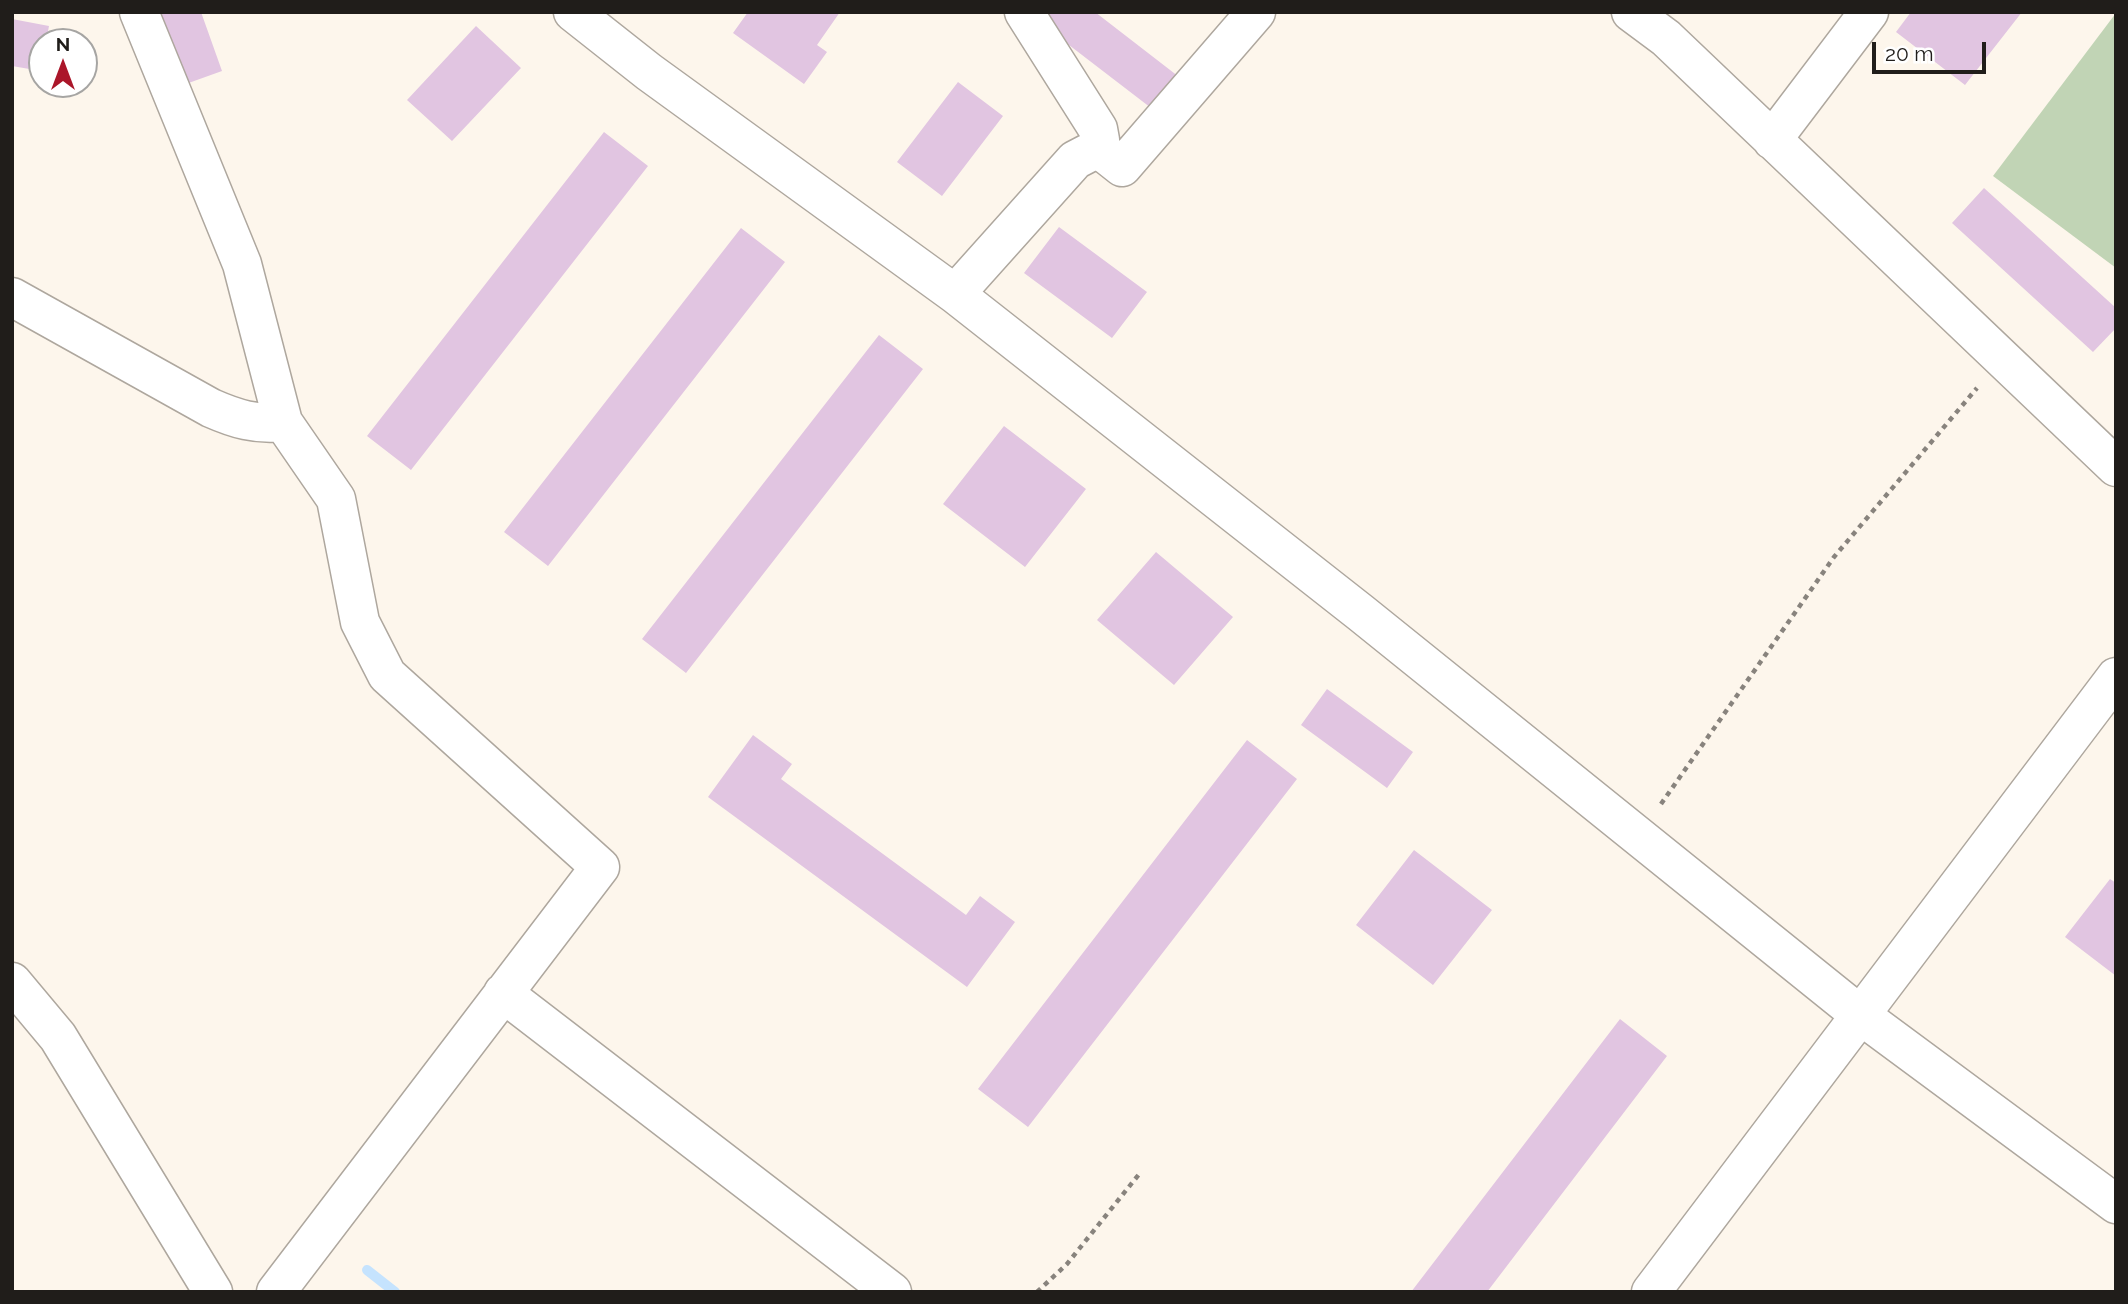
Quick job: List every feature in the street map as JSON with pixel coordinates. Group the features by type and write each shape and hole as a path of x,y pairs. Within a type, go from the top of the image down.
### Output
{"street":[{"path":"139,12 242,264 283,422 336,499 360,622 387,675 600,867 276,1292"},
{"path":"573,12 649,72 955,293 1361,613 1859,1014 2116,1204"},
{"path":"955,293 1075,160 1098,148 1100,140 1098,130 1024,12"},
{"path":"1098,148 1122,167 1256,12"},
{"path":"1631,12 1666,38 2116,467"},
{"path":"1772,139 1869,12"},
{"path":"12,298 211,408 246,422 283,422"},
{"path":"1651,1292 2116,677"},
{"path":"12,982 58,1037 213,1292"},
{"path":"503,993 892,1292"}],"path":[{"path":"1638,836 1834,557 1967,398 2003,360"},
{"path":"1037,1292 1067,1264 1140,1173"}],"green space":[{"path":"2116,13 2116,268 1993,176"}],"building":[{"path":"158,12 201,12 222,71 183,85"},
{"path":"748,12 840,12 817,45 827,52 804,84 733,33"},
{"path":"1034,12 1095,12 1183,80 1155,111 1039,22"},
{"path":"1911,12 2022,12 1965,85 1896,32"},
{"path":"12,19 49,26 28,28 28,69 12,66"},
{"path":"476,26 521,68 452,141 407,100"},
{"path":"958,82 1003,116 942,196 897,162"},
{"path":"604,132 648,166 411,470 367,436"},
{"path":"1984,188 2116,308 2116,328 2093,352 1952,223"},
{"path":"1059,227 1147,292 1112,338 1024,273"},
{"path":"741,228 785,262 548,566 504,532"},
{"path":"879,335 923,369 686,673 642,639"},
{"path":"1004,426 1086,489 1025,567 943,504"},
{"path":"1156,552 1233,617 1174,685 1097,620"},
{"path":"1327,689 1413,752 1387,788 1301,725"},
{"path":"753,735 792,764 781,779 966,915 980,896 1015,922 967,987 708,797"},
{"path":"1247,740 1297,779 1028,1127 978,1089"},
{"path":"1414,850 1492,910 1433,985 1356,925"},
{"path":"2110,879 2116,883 2116,976 2065,937"},
{"path":"1620,1019 1667,1056 1487,1292 1411,1292"}],"waterway":[{"path":"367,1270 395,1292"}]}
